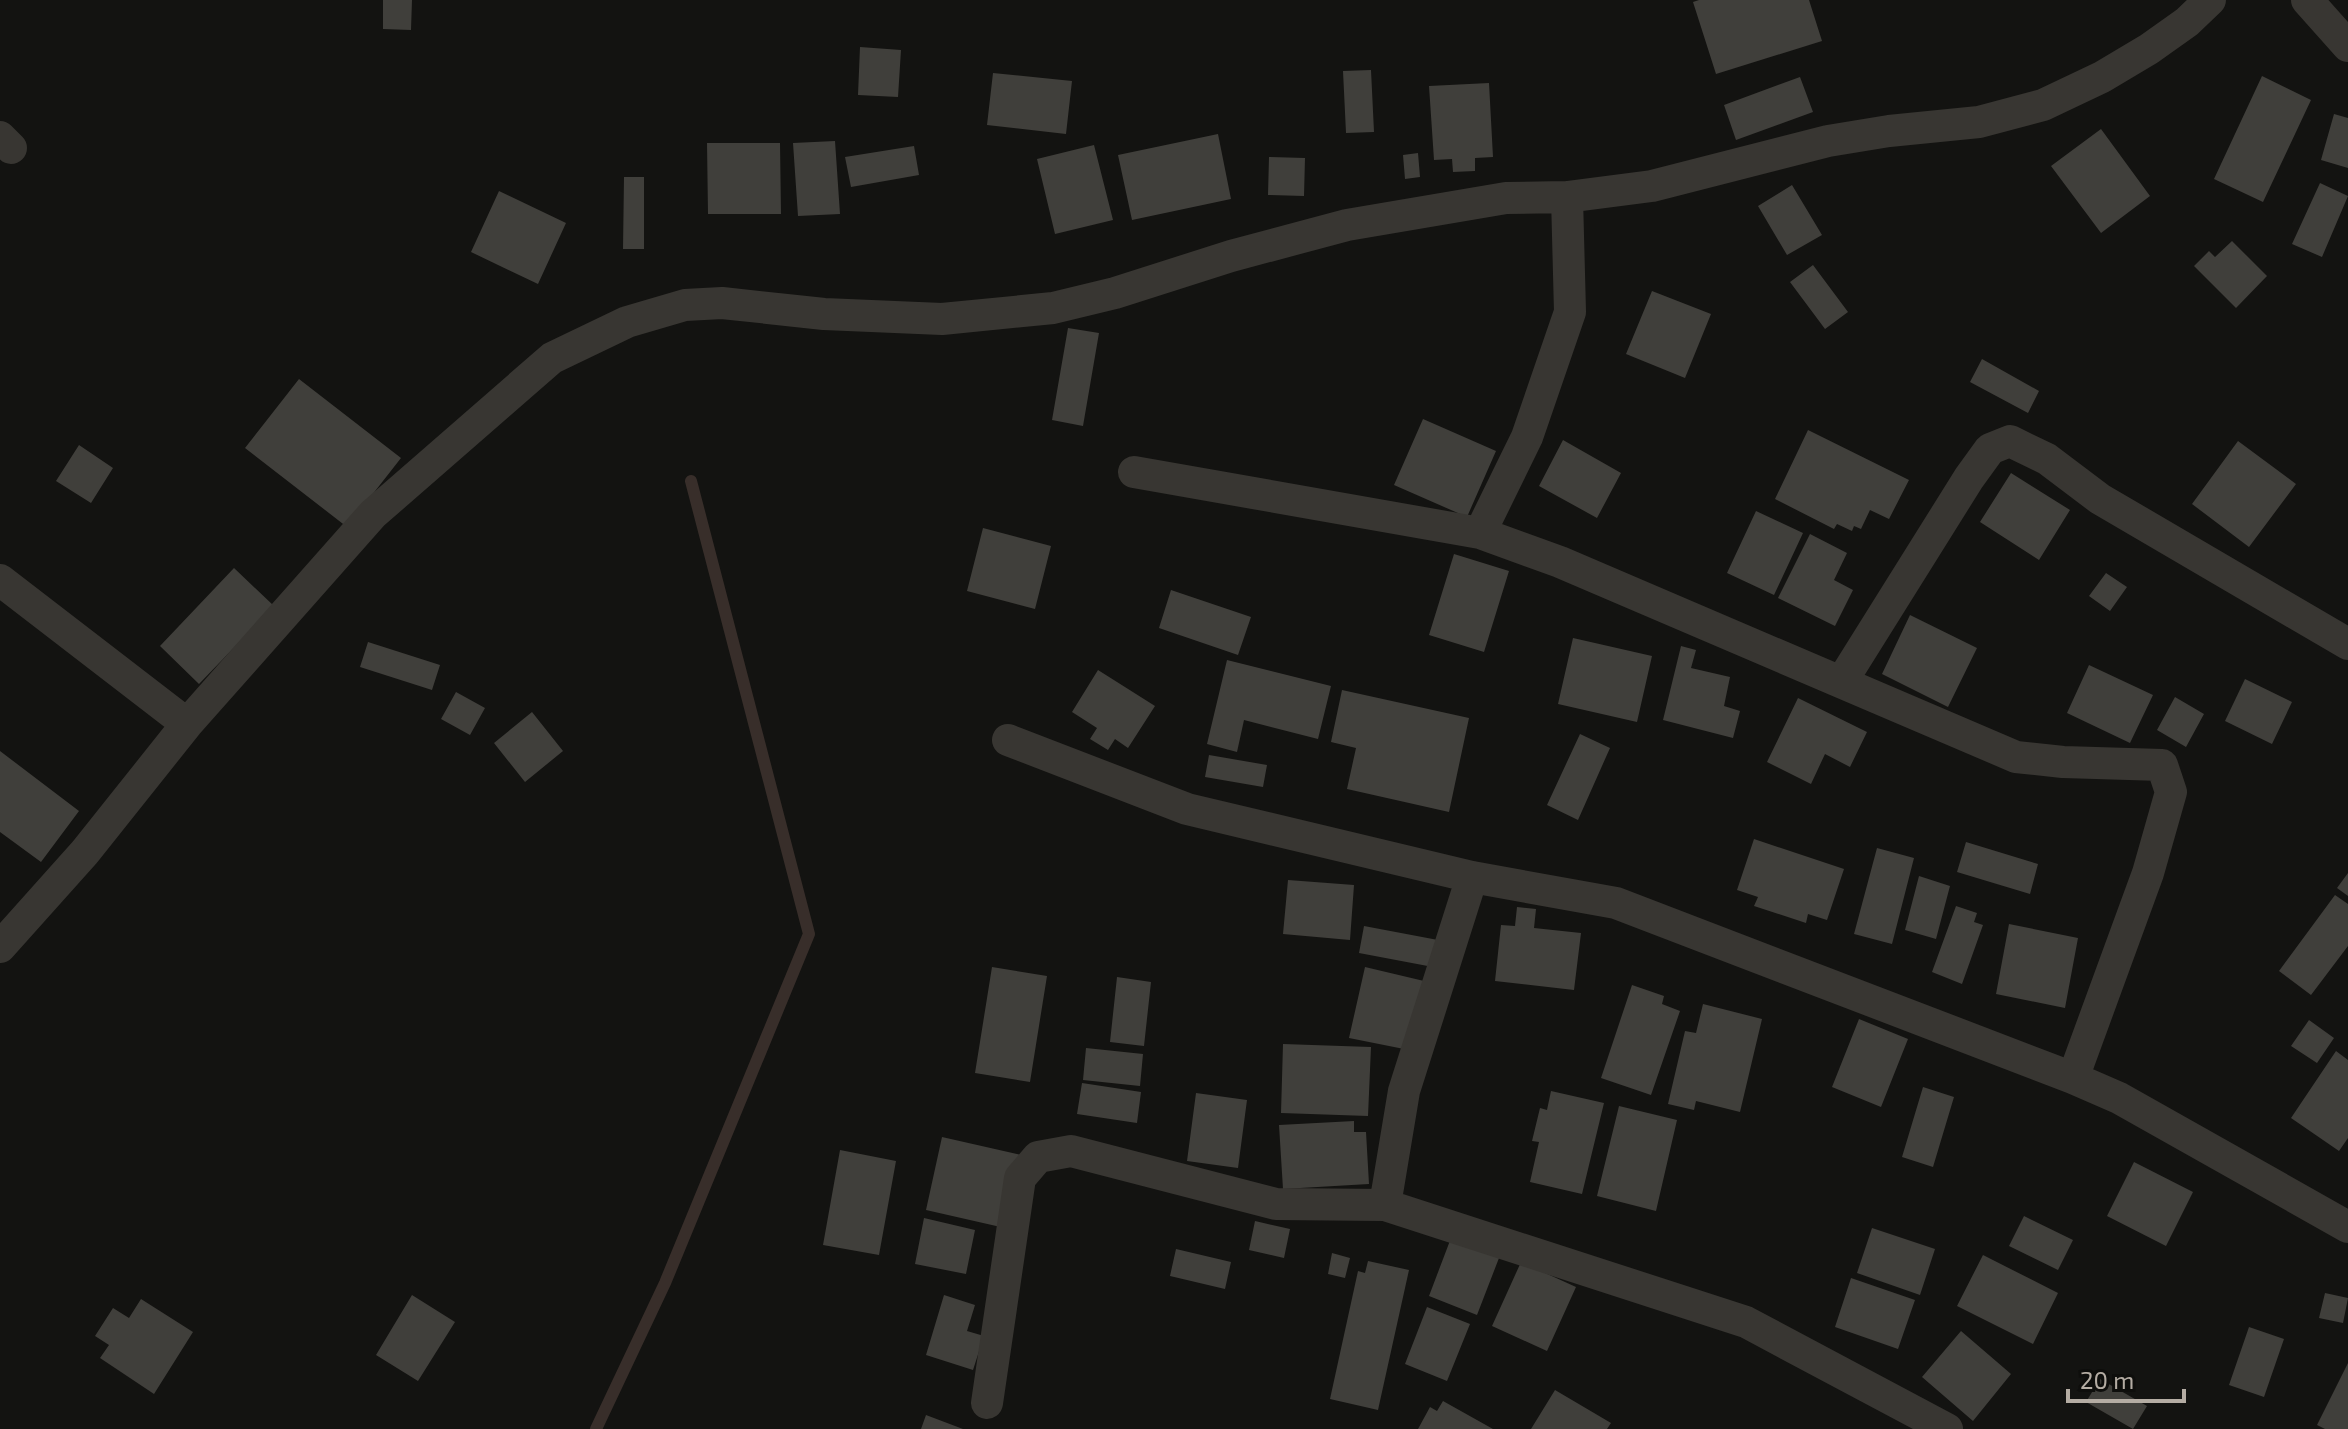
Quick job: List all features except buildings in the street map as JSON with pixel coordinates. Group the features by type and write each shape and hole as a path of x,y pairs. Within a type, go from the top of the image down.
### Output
{"street":[{"path":"0,947 85,852 187,724 373,514 552,358 627,322 685,305 722,303 824,314 942,319 1053,308 1115,293 1231,256 1347,225 1506,198 1567,197 1652,186 1828,141 1979,122 2043,105 2102,77 2187,22 2210,0"},
{"path":"2307,0 2348,46"},
{"path":"1480,533 1527,437 1570,312 1567,197"},
{"path":"1842,681 1969,478 1990,449 2010,441 2047,459 2100,499 2348,644"},
{"path":"1134,472 1480,533 1560,562 2016,757 2063,762 2162,765 2171,792 2148,873 2073,1078"},
{"path":"0,580 187,724"},
{"path":"1008,740 1187,809 1472,877 1616,903 2119,1098 2348,1227"},
{"path":"1385,1205 1404,1091 1472,877"},
{"path":"987,1403 1020,1178 1038,1157 1071,1151 1276,1204 1385,1205 1746,1322 1947,1429"}],"waterway":[{"path":"596,1429 665,1283 809,934 691,481"}]}
